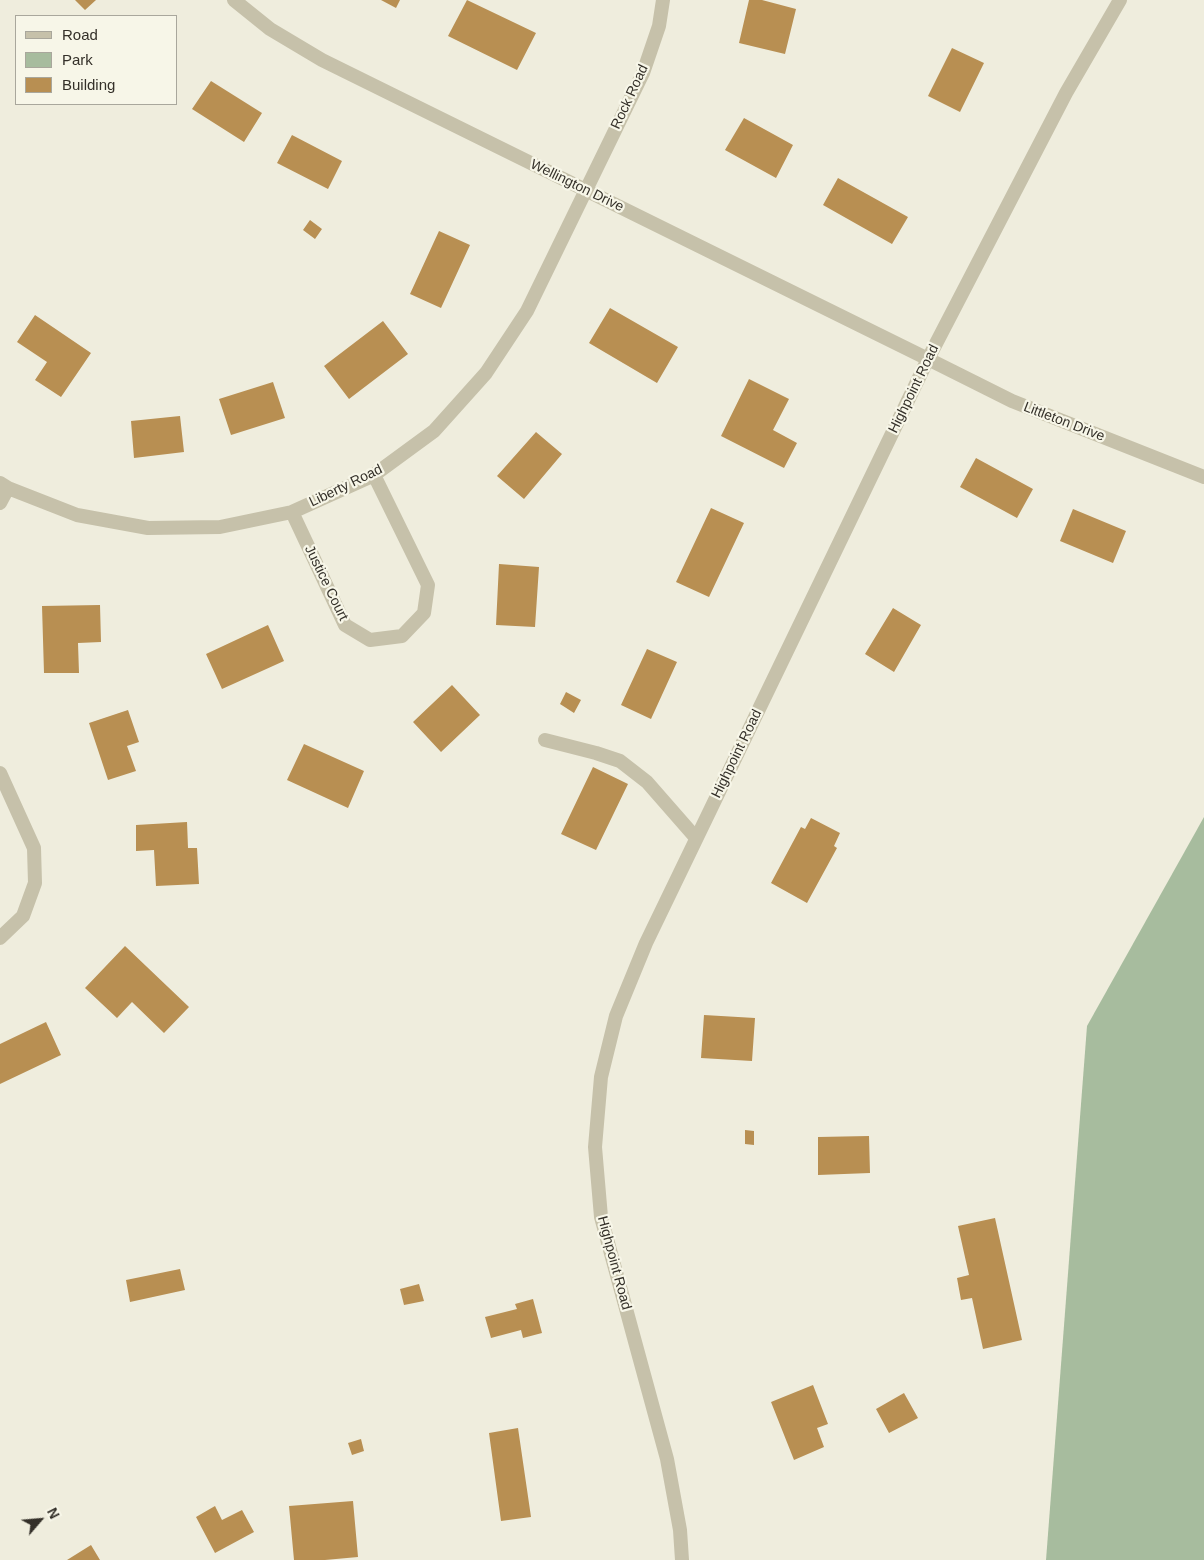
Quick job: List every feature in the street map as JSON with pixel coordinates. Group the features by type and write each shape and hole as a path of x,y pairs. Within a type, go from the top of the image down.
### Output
{"street":[{"name":"Wellington Drive","path":"234,0 270,29 322,60 928,359"},
{"name":"Rock Road","path":"586,190 643,73 659,26 663,0"},
{"name":"Highpoint Road","path":"682,1560 680,1530 667,1459 601,1217 595,1147 601,1077 616,1016 646,942 928,359 1066,93 1120,0"},
{"name":"Liberty Road","path":"4,486 77,515 148,528 220,527 292,512 374,475 434,431 486,373 526,311 586,190"},
{"name":"Littleton Drive","path":"928,359 1012,401 1204,477"},
{"name":"Justice Court","path":"292,512 344,625 370,640 402,636 424,613 428,585 374,475"},
{"path":"0,503 4,486"},
{"path":"545,740 620,761 647,782 696,838"},
{"path":"0,773 34,848 35,883 23,916 0,938"}],"green space":[{"path":"1204,817 1204,1560 1046,1560 1087,1026"}],"building":[{"path":"75,0 96,0 85,10"},
{"path":"381,0 400,0 396,8"},
{"path":"467,0 536,33 517,70 448,36"},
{"path":"749,0 762,0 796,9 785,54 739,43"},
{"path":"952,48 984,63 960,112 928,96"},
{"path":"211,81 262,113 244,142 192,109"},
{"path":"744,118 793,145 776,178 725,150"},
{"path":"292,135 342,161 328,189 277,163"},
{"path":"838,178 908,217 892,244 823,205"},
{"path":"310,220 322,229 315,239 303,230"},
{"path":"439,231 470,245 441,308 410,294"},
{"path":"610,308 678,347 657,383 589,343"},
{"path":"35,315 91,353 61,397 35,380 47,362 17,342"},
{"path":"383,321 408,354 349,399 324,366"},
{"path":"749,379 789,399 773,430 797,443 784,468 721,436"},
{"path":"273,382 285,418 231,435 219,399"},
{"path":"180,416 184,452 134,458 131,421"},
{"path":"536,432 562,454 524,499 497,476"},
{"path":"976,458 1033,489 1017,518 960,487"},
{"path":"711,508 744,523 709,597 676,582"},
{"path":"1073,509 1126,531 1113,563 1060,541"},
{"path":"499,564 539,567 535,627 496,625"},
{"path":"100,605 101,642 78,643 79,673 44,673 42,606"},
{"path":"893,608 921,625 894,672 865,654"},
{"path":"268,625 284,661 222,689 206,654"},
{"path":"647,649 677,662 651,719 621,705"},
{"path":"452,685 480,715 441,752 413,722"},
{"path":"566,692 581,700 574,713 560,704"},
{"path":"128,710 139,742 127,746 136,771 108,780 89,723"},
{"path":"304,744 364,771 348,808 287,780"},
{"path":"593,767 628,784 596,850 561,834"},
{"path":"811,818 840,833 834,846 837,848 807,903 771,883 801,827 805,829"},
{"path":"187,822 188,848 197,848 199,884 156,886 154,850 136,851 136,825"},
{"path":"125,946 189,1007 164,1033 132,1002 117,1018 85,988"},
{"path":"704,1015 755,1018 752,1061 701,1058"},
{"path":"46,1022 61,1055 0,1084 0,1044"},
{"path":"745,1130 754,1131 754,1145 745,1144"},
{"path":"869,1136 870,1173 818,1175 818,1137"},
{"path":"995,1218 1022,1340 983,1349 972,1298 961,1300 957,1278 969,1275 958,1226"},
{"path":"180,1269 185,1290 130,1302 126,1280"},
{"path":"419,1284 424,1301 404,1305 400,1289"},
{"path":"533,1299 542,1333 523,1338 521,1330 491,1338 485,1317 517,1309 515,1304"},
{"path":"813,1385 828,1424 817,1428 824,1447 794,1460 771,1402"},
{"path":"904,1393 918,1418 889,1433 876,1409"},
{"path":"518,1428 531,1517 501,1521 489,1433"},
{"path":"361,1439 364,1451 352,1455 348,1443"},
{"path":"353,1501 358,1557 294,1560 289,1506"},
{"path":"215,1506 222,1520 242,1510 254,1532 215,1553 196,1517"},
{"path":"91,1545 100,1560 67,1560"}]}
